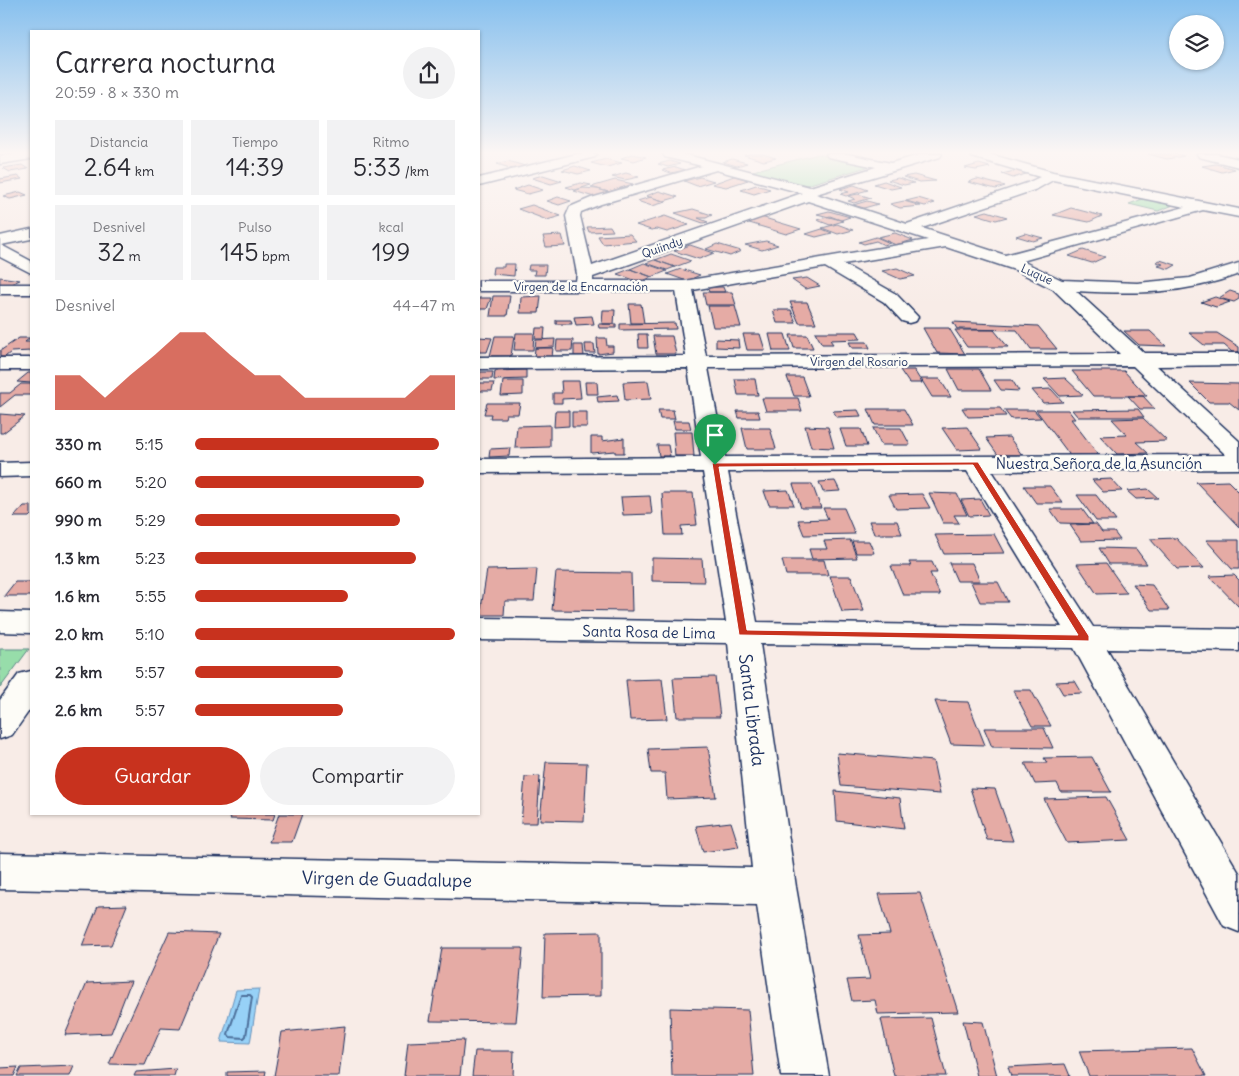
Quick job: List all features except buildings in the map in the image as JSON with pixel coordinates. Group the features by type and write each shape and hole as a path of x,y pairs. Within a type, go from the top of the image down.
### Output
{"street":[{"path":"584,280 573,216 575,210 589,204"},
{"name":"Quiindy","path":"584,280 782,204"},
{"name":"Luque","path":"837,204 1041,274 1059,285 1239,454"},
{"path":"906,229 979,204"},
{"path":"1202,204 1239,213"},
{"path":"1004,261 1206,205"},
{"path":"0,241 30,234"},
{"name":"Virgen de la Encarnación","path":"480,286 584,280 684,286 944,242"},
{"path":"0,250 30,267"},
{"path":"828,262 890,298 909,317"},
{"path":"1059,285 1159,287 1182,285 1203,281 1239,268"},
{"name":"Santa Librada","path":"684,286 743,633 775,887 805,1076"},
{"path":"0,289 30,289"},
{"name":"Virgen del Rosario","path":"480,363 1239,359"},
{"path":"0,364 30,364"},
{"name":"Nuestra Señora de la Asunción","path":"480,466 1239,462"},
{"path":"975,463 1085,638 1239,912"},
{"path":"0,470 30,469"},
{"path":"0,622 30,622"},
{"name":"Santa Rosa de Lima","path":"480,629 1239,640"},
{"path":"0,726 30,684"},
{"name":"Virgen de Guadalupe","path":"0,871 775,887"}],"green space":[{"path":"1130,204 1175,204 1158,211"},
{"path":"0,649 29,649 0,688"}],"water":[{"path":"259,989 250,1043 221,1042 236,990"}],"route":[{"path":"975,463 1085,638 743,633 715,465 975,463"}]}
